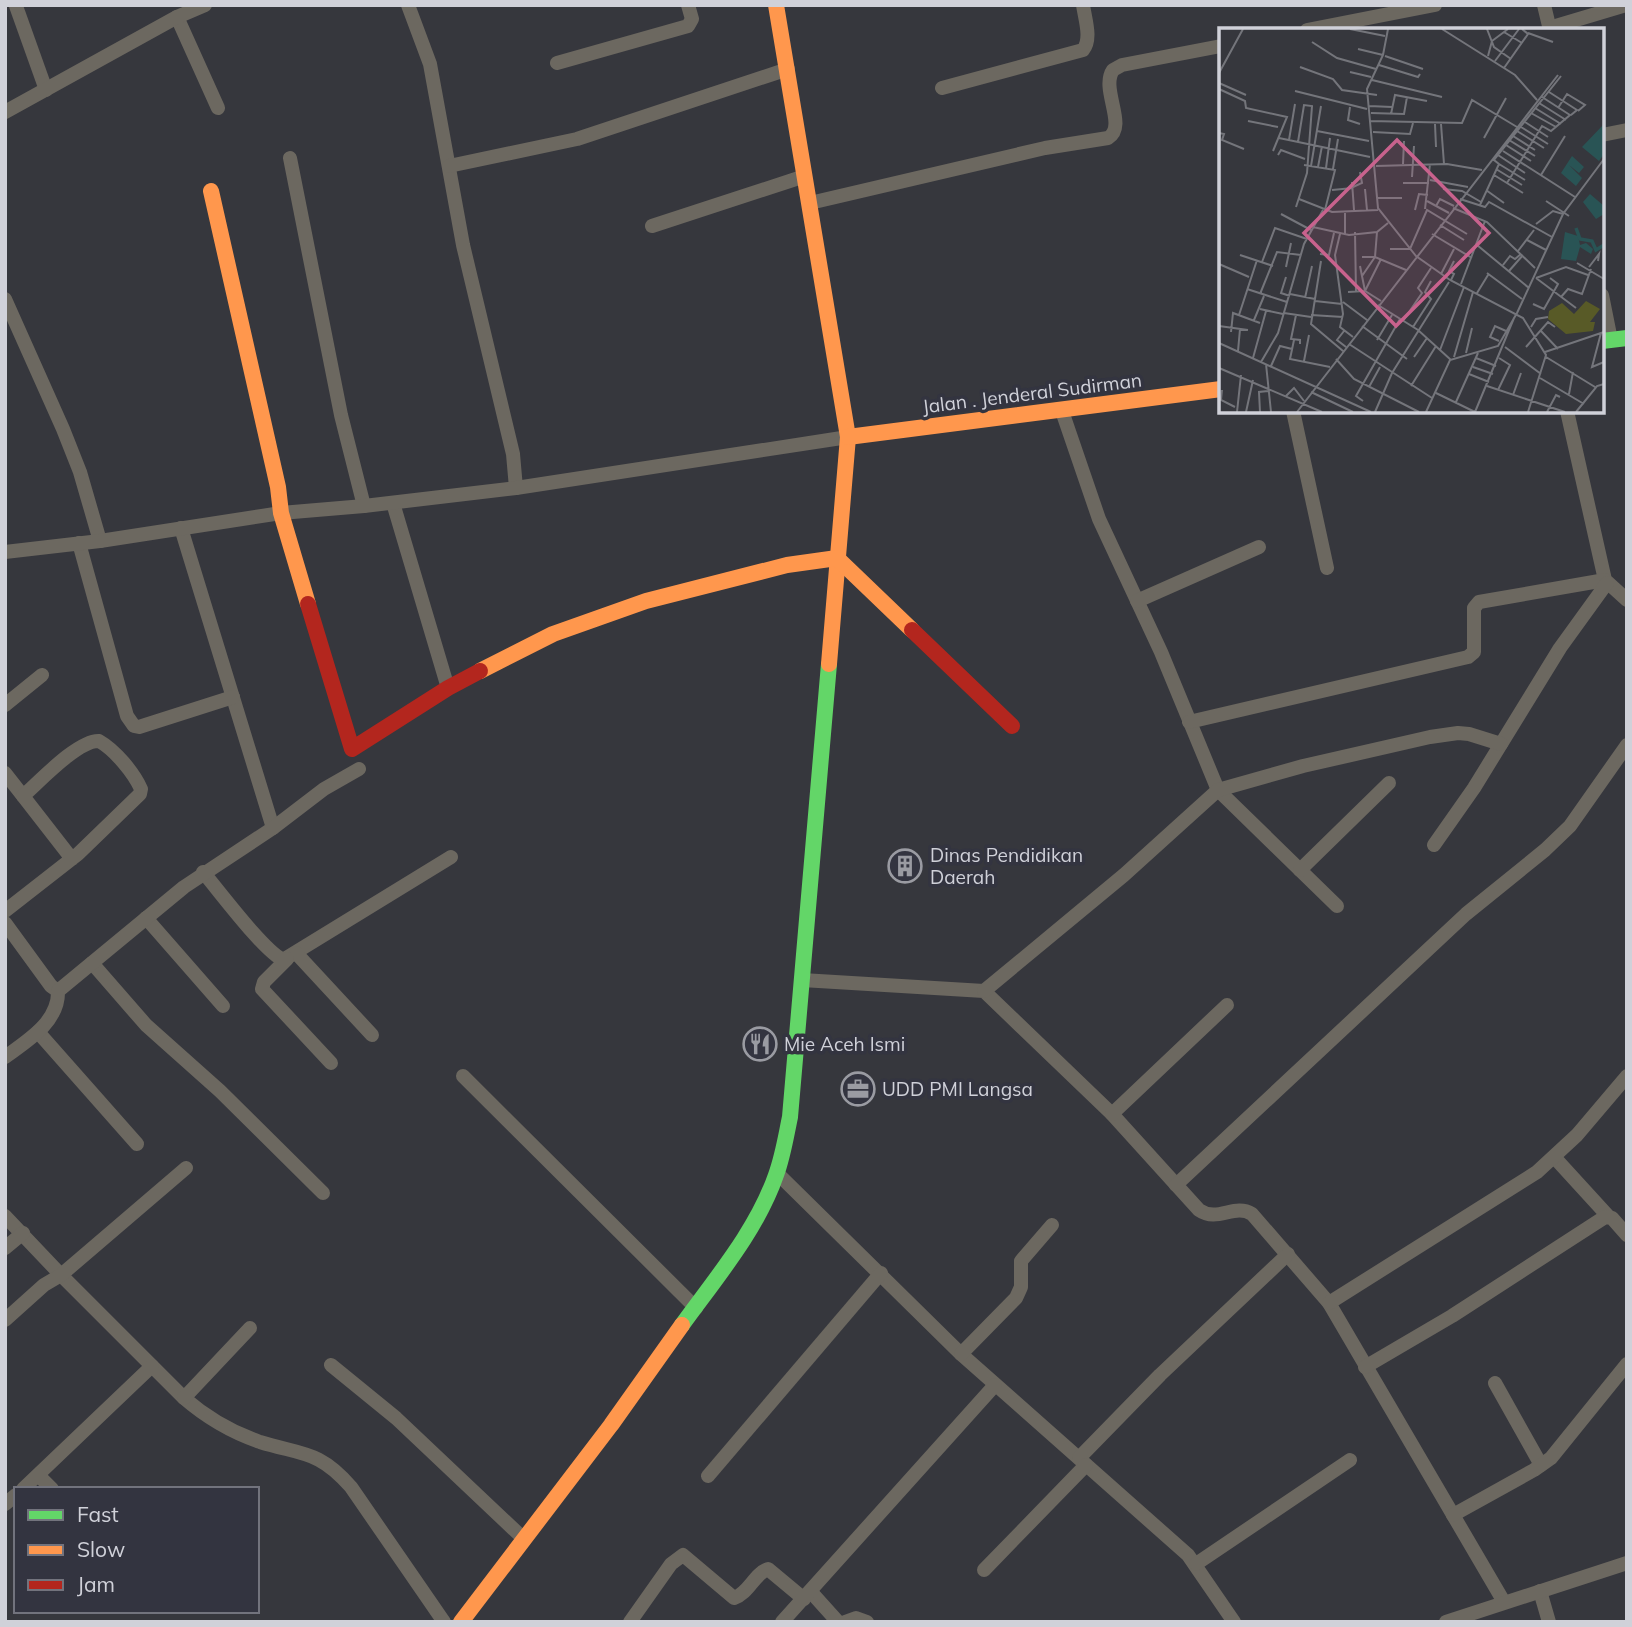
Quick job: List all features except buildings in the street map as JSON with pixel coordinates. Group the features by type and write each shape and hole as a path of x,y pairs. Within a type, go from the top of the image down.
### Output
{"main road":[{"path":"461,1622 696,1308 748,1232 777,1173 790,1117 848,438 776,5"},
{"path":"211,191 281,510 352,749 448,688 553,634 646,601 787,565 837,558"},
{"name":"Jalan . Jenderal Sudirman","path":"848,438 1219,389"},
{"path":"837,558 1012,726"}],"street":[{"path":"5,112 177,17 205,5"},
{"path":"408,5 430,64 463,245 513,454 515,484"},
{"path":"557,63 688,26 692,19 688,5"},
{"path":"942,88 1083,50 1088,39 1083,5"},
{"path":"1317,28 1435,5"},
{"path":"1544,5 1550,28"},
{"path":"1553,28 1626,5"},
{"path":"16,6 46,90"},
{"path":"177,17 218,108"},
{"path":"810,203 1045,148 1108,138 1116,128 1109,82 1113,70 1122,65 1219,46"},
{"path":"449,166 577,139 788,69"},
{"path":"1604,135 1627,130"},
{"path":"290,158 341,415 363,502"},
{"path":"652,226 805,176"},
{"path":"5,299 63,429 80,472 98,534"},
{"path":"1604,303 1613,340"},
{"path":"5,338 20,330"},
{"path":"1062,411 1099,519 1218,790 1336,906"},
{"path":"1293,413 1327,568"},
{"path":"1567,413 1606,582 1627,600"},
{"path":"5,552 79,543 98,534 181,528 281,510 363,502 393,503 848,438"},
{"path":"393,503 448,688"},
{"path":"181,528 273,828"},
{"path":"79,543 127,716 134,726 139,727 233,696"},
{"path":"1137,601 1259,547"},
{"path":"1189,722 1468,657 1474,652 1474,608 1479,602 1606,582"},
{"path":"1434,845 1474,788 1560,648 1606,582"},
{"path":"5,705 42,675"},
{"path":"984,991 1124,875 1218,790 1303,766 1430,737 1469,734 1500,744"},
{"path":"5,911 72,859 139,797 141,789 105,744 95,740 74,751 23,796"},
{"path":"1176,1185 1466,914 1545,850 1570,826 1627,745"},
{"path":"58,991 203,872 273,828 324,789 359,769"},
{"path":"5,774 72,859"},
{"path":"1300,870 1389,783"},
{"path":"331,1063 262,989 264,982 292,956 326,932 451,857"},
{"path":"203,872 275,956 283,960 292,956"},
{"path":"146,918 223,1006"},
{"path":"5,923 51,986 58,991"},
{"path":"292,956 372,1035"},
{"path":"92,963 146,1025 220,1091 323,1193"},
{"path":"802,980 984,991 1112,1114 1199,1210 1216,1216 1239,1209 1246,1210 1329,1303 1504,1602"},
{"path":"5,1057 38,1032 53,1013 58,991"},
{"path":"1112,1114 1227,1005"},
{"path":"38,1032 137,1144"},
{"path":"463,1076 696,1308"},
{"path":"1329,1303 1537,1172 1577,1136 1627,1076"},
{"path":"1555,1158 1627,1235"},
{"path":"5,1320 186,1168"},
{"path":"777,1173 961,1354 1196,1563 1234,1622"},
{"path":"5,1216 61,1275 204,1415 260,1442 309,1454 335,1470 351,1488 443,1622"},
{"path":"1365,1367 1452,1316 1608,1216"},
{"path":"961,1354 1016,1298 1021,1287 1021,1261 1052,1225"},
{"path":"5,1248 23,1233"},
{"path":"984,1570 1160,1375 1288,1254"},
{"path":"708,1476 881,1273"},
{"path":"184,1398 250,1328"},
{"path":"331,1364 396,1418 524,1539"},
{"path":"1453,1516 1541,1465 1562,1445 1627,1364"},
{"path":"25,1487 152,1366"},
{"path":"1495,1382 1541,1465"},
{"path":"782,1622 995,1385"},
{"path":"1196,1563 1350,1460"},
{"path":"38,1476 50,1487"},
{"path":"629,1622 671,1564 683,1555 731,1597 738,1597 768,1569 807,1595 838,1622"},
{"path":"1446,1622 1627,1563"},
{"path":"1540,1591 1549,1622"},
{"path":"845,1622 856,1618 867,1622"}],"traffic: fast":[{"path":"1604,341 1627,338"},
{"path":"682,1325 735,1253 758,1215 776,1175 784,1146 790,1117 829,664"}],"traffic: slow":[{"path":"776,5 848,437 829,664"},
{"path":"211,191 278,487 281,513 308,604"},
{"path":"848,437 1219,389"},
{"path":"480,671 553,634 646,601 787,565 837,558 912,630"},
{"path":"461,1622 611,1425 682,1325"}],"traffic: jam":[{"path":"308,604 352,749 448,688 480,671"},
{"path":"912,630 1012,726"}],"place":[{"name":"Dinas Pendidikan Daerah","path":"905,866"},
{"name":"Mie Aceh Ismi","path":"760,1044"},
{"name":"UDD PMI Langsa","path":"858,1089"}]}
